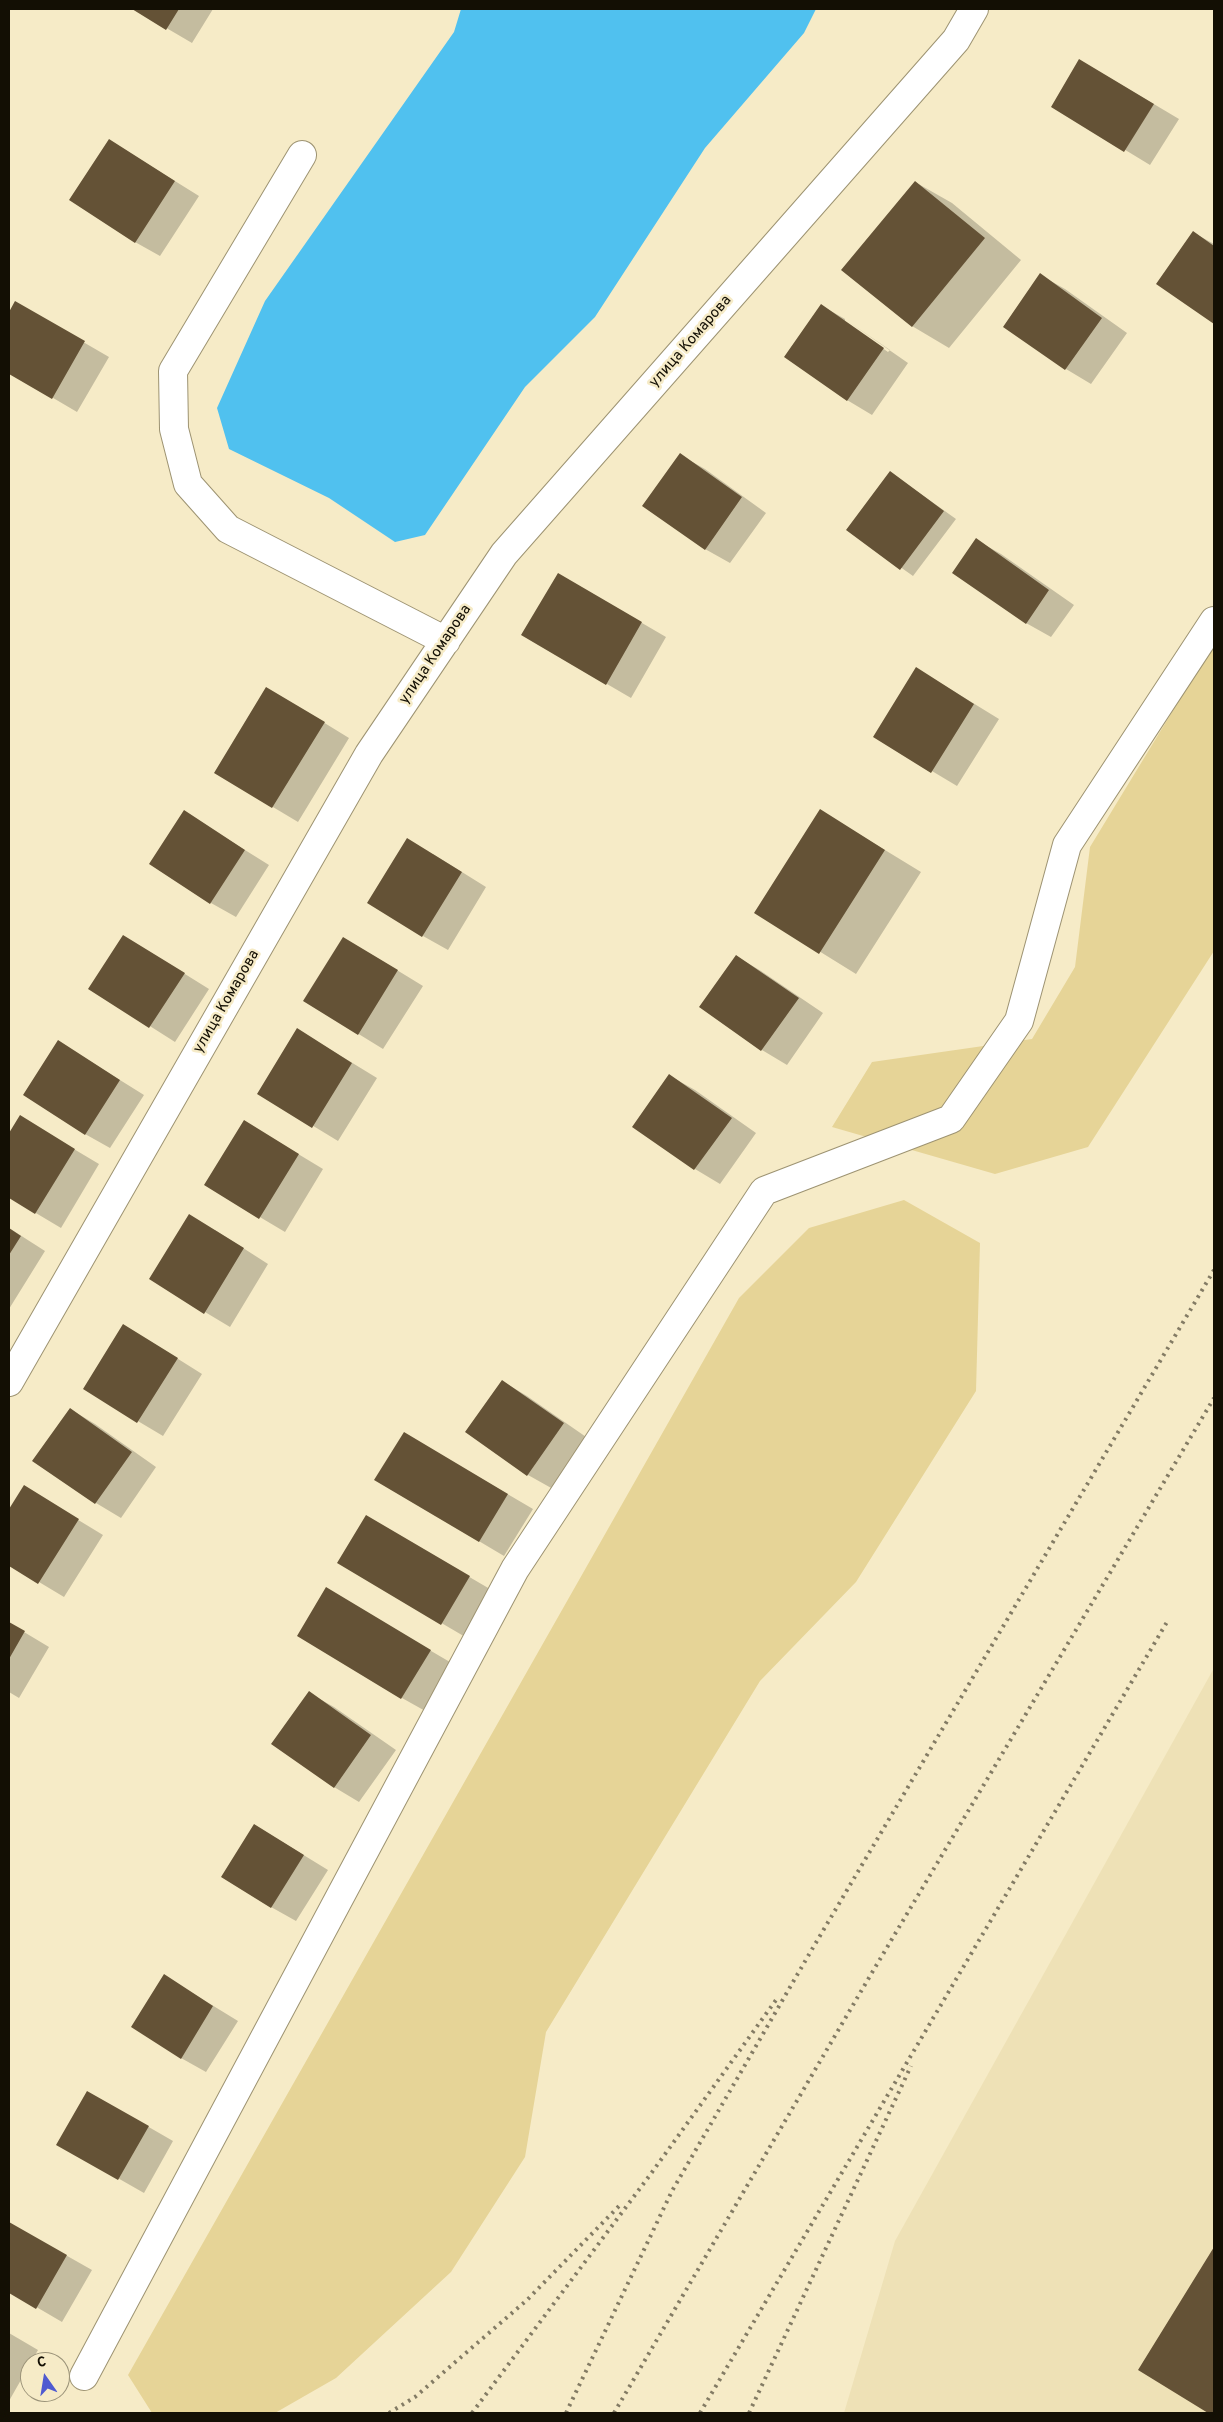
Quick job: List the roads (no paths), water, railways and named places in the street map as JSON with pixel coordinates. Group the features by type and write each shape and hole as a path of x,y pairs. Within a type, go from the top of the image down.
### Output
{"street":[{"name":"улица Комарова","path":"9,1382 369,754 504,554 956,40 974,9"},
{"path":"302,155 173,371 174,429 188,484 228,529 446,640"},
{"path":"84,2376 515,1569 764,1191 951,1119 1019,1021 1067,845 1214,622"}],"water":[{"path":"461,9 816,9 804,33 705,148 595,317 525,387 425,535 395,542 329,498 229,449 217,408 265,301 454,32"}],"railway":[{"path":"566,2413 672,2191 811,1951 1214,1270"},
{"path":"614,2413 870,1976 1214,1398"},
{"path":"700,2413 1167,1622"},
{"path":"472,2413 650,2175 776,2000"},
{"path":"749,2413 911,2066"},
{"path":"389,2413 415,2397 527,2300 622,2203"}]}
